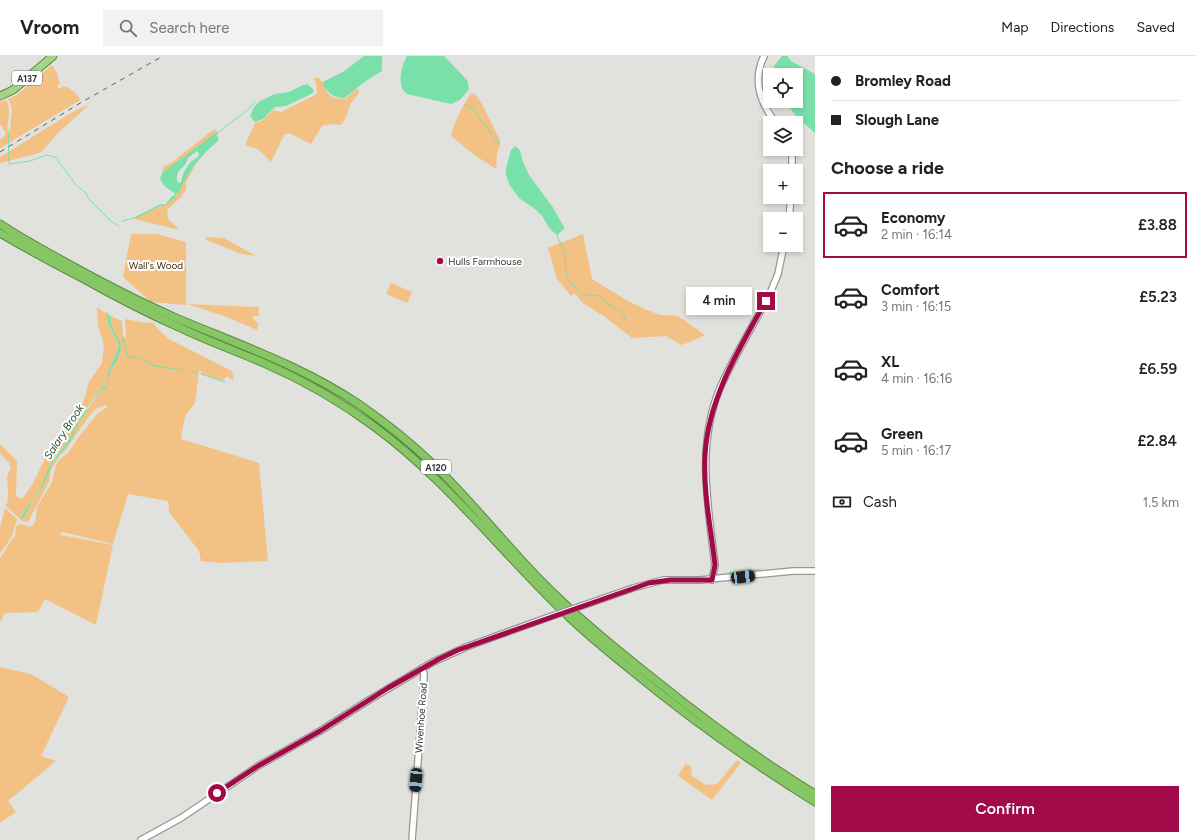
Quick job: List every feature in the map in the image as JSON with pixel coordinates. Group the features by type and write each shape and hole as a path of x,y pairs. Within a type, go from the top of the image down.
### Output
{"highway":[{"name":"A120","path":"0,224 39,248 131,296 173,317 252,348 298,369 325,383 360,405 410,444 435,466 541,581 605,640 703,718 815,794"},
{"name":"A120","path":"0,233 40,256 137,307 183,329 292,376 359,416 402,448 425,469 554,603 606,649 654,689 703,726 815,802"}],"main road":[{"name":"A137","path":"0,96 13,90 53,56"}],"street":[{"path":"764,56 759,71 758,88 763,104 771,116"},
{"path":"712,580 715,565 705,465 706,444 710,422 720,388 771,291 778,274 783,252"},
{"path":"715,565 721,579"},
{"path":"141,840 181,818 258,766 320,731 422,668 458,650 549,617 656,581 712,580 793,571 815,571"},
{"name":"Wivenhoe Road","path":"412,840 423,694 424,674 422,668"}],"green space":[{"path":"52,65 57,73 60,84 57,86 59,89 63,86 69,88 80,98 79,100 82,99 0,148 0,140 6,134 0,124 0,102 6,100 9,108 7,133 10,131 12,108 8,99 17,95"},
{"path":"319,77 321,81 324,82 326,91 333,98 345,99 358,88 359,93 351,103 346,117 341,125 331,124 322,126 311,144 289,133 284,135 271,162 258,149 245,145 255,123 263,120 273,110 281,112 317,94 316,83 313,79"},
{"path":"472,93 476,95 482,104 500,140 496,169 473,154 451,136 460,113"},
{"path":"89,105 60,131 40,153 0,163 0,157 76,110"},
{"path":"214,129 218,132 163,172 162,175 163,167 171,163"},
{"path":"196,164 186,182 186,189 181,197 167,210 168,219 180,230 134,219 158,207 164,206 175,199 175,195 186,176"},
{"name":"Wall's Wood","path":"131,234 157,234 186,242 186,305 151,302 123,277"},
{"path":"583,234 592,279 628,301 645,309 660,315 678,316 705,335 681,345 666,336 632,338 605,317 583,303 574,293 571,296 557,279 548,248"},
{"path":"206,237 224,238 256,256 242,254 206,240"},
{"path":"391,283 412,292 407,303 386,294"},
{"path":"187,304 259,307 259,316 253,316 258,324 257,330 224,316"},
{"path":"97,307 105,313 108,312 108,323 119,347 108,373 106,386 101,388 82,415 68,441 54,458 41,487 20,518 21,519 25,516 32,501 43,486 53,463 70,442 80,421 102,389 107,388 109,375 120,350 118,338 111,325 111,316 122,321 124,338 126,337 125,319 147,323 152,322 169,339 232,371 234,381 227,376 222,381 201,374 201,371 199,371 195,403 185,416 181,439 259,463 268,561 220,563 201,561 199,551 169,512 168,501 128,494 113,544 62,532 60,533 61,535 113,545 96,625 45,599 38,612 5,613 0,622 0,558 15,535 16,527 19,524 31,527 35,523 37,507 52,482 56,465 60,459 68,453 97,414 107,407 106,405 96,409 90,415 64,452 60,455 51,470 49,482 28,522 22,521 5,505 7,504 8,495 7,477 11,467 0,453 0,444 17,461 16,495 18,498 23,498 32,485 45,459 60,439 84,400 89,382 102,363 104,345 98,325"},
{"path":"5,508 18,520 6,546 0,553 0,528"},
{"path":"0,667 31,674 69,697 41,756 56,761 8,801 16,812 0,823"},
{"path":"737,760 741,763 712,800 678,776 685,764 691,766 692,776 706,785 717,784"}],"shaded area":[{"path":"364,56 382,56 382,71 363,83 345,98 332,95 327,91 323,85 324,81 343,72"},
{"path":"407,56 444,56 467,80 469,89 460,100 451,104 407,94 402,86 401,71"},
{"path":"782,56 787,56 791,61 815,74 815,133 803,122 803,116 796,116 790,108 803,108 803,68 774,68"},
{"path":"307,84 313,89 314,92 311,94 286,106 275,107 263,119 255,122 250,116 254,107 260,101 275,94 289,92"},
{"path":"217,132 218,133 217,135 219,140 196,164 186,178 179,193 176,193 175,199 165,206 160,206 137,218 133,218 161,204 165,205 172,196 174,196 175,193 166,187 161,181 160,178 163,172","holes":["197,151 199,154 198,157 189,164 181,182 178,183 178,172 185,165 188,158"]},
{"path":"515,146 520,150 523,162 529,175 552,206 564,227 564,229 557,235 549,228 543,217 535,209 519,198 509,184 506,175 506,168 511,150"},
{"path":"107,314 111,316 111,325 119,338 121,350 110,371 107,388 102,389 80,421 70,442 53,463 43,486 32,501 25,516 21,519 20,518 41,487 50,465 68,441 82,415 101,388 106,386 108,373 119,347 108,323"}],"waterway":[{"path":"217,134 247,111 255,102"},
{"path":"464,105 473,109 500,145"},
{"name":"Salary Brook","path":"8,129 9,164 30,161 47,155 58,158 58,161 76,185 87,194 88,198 111,221 119,226"},
{"path":"122,221 134,218"},
{"path":"557,235 564,252 566,273 571,283 584,294 602,297 609,305 619,310 623,314 625,320"},
{"path":"123,336 128,357"},
{"path":"129,357 136,357 155,366 184,370"},
{"path":"192,372 198,373"},
{"path":"201,374 225,382"},
{"path":"729,573 761,569"}],"railway":[{"path":"0,152 82,102 163,56"}],"place":[{"name":"Hulls Farmhouse","path":"440,261"}],"route":[{"path":"217,793 258,766 320,731 388,688 458,650 649,583 663,580 712,580 715,565 705,465 706,444 710,422 720,388 766,301"}]}
